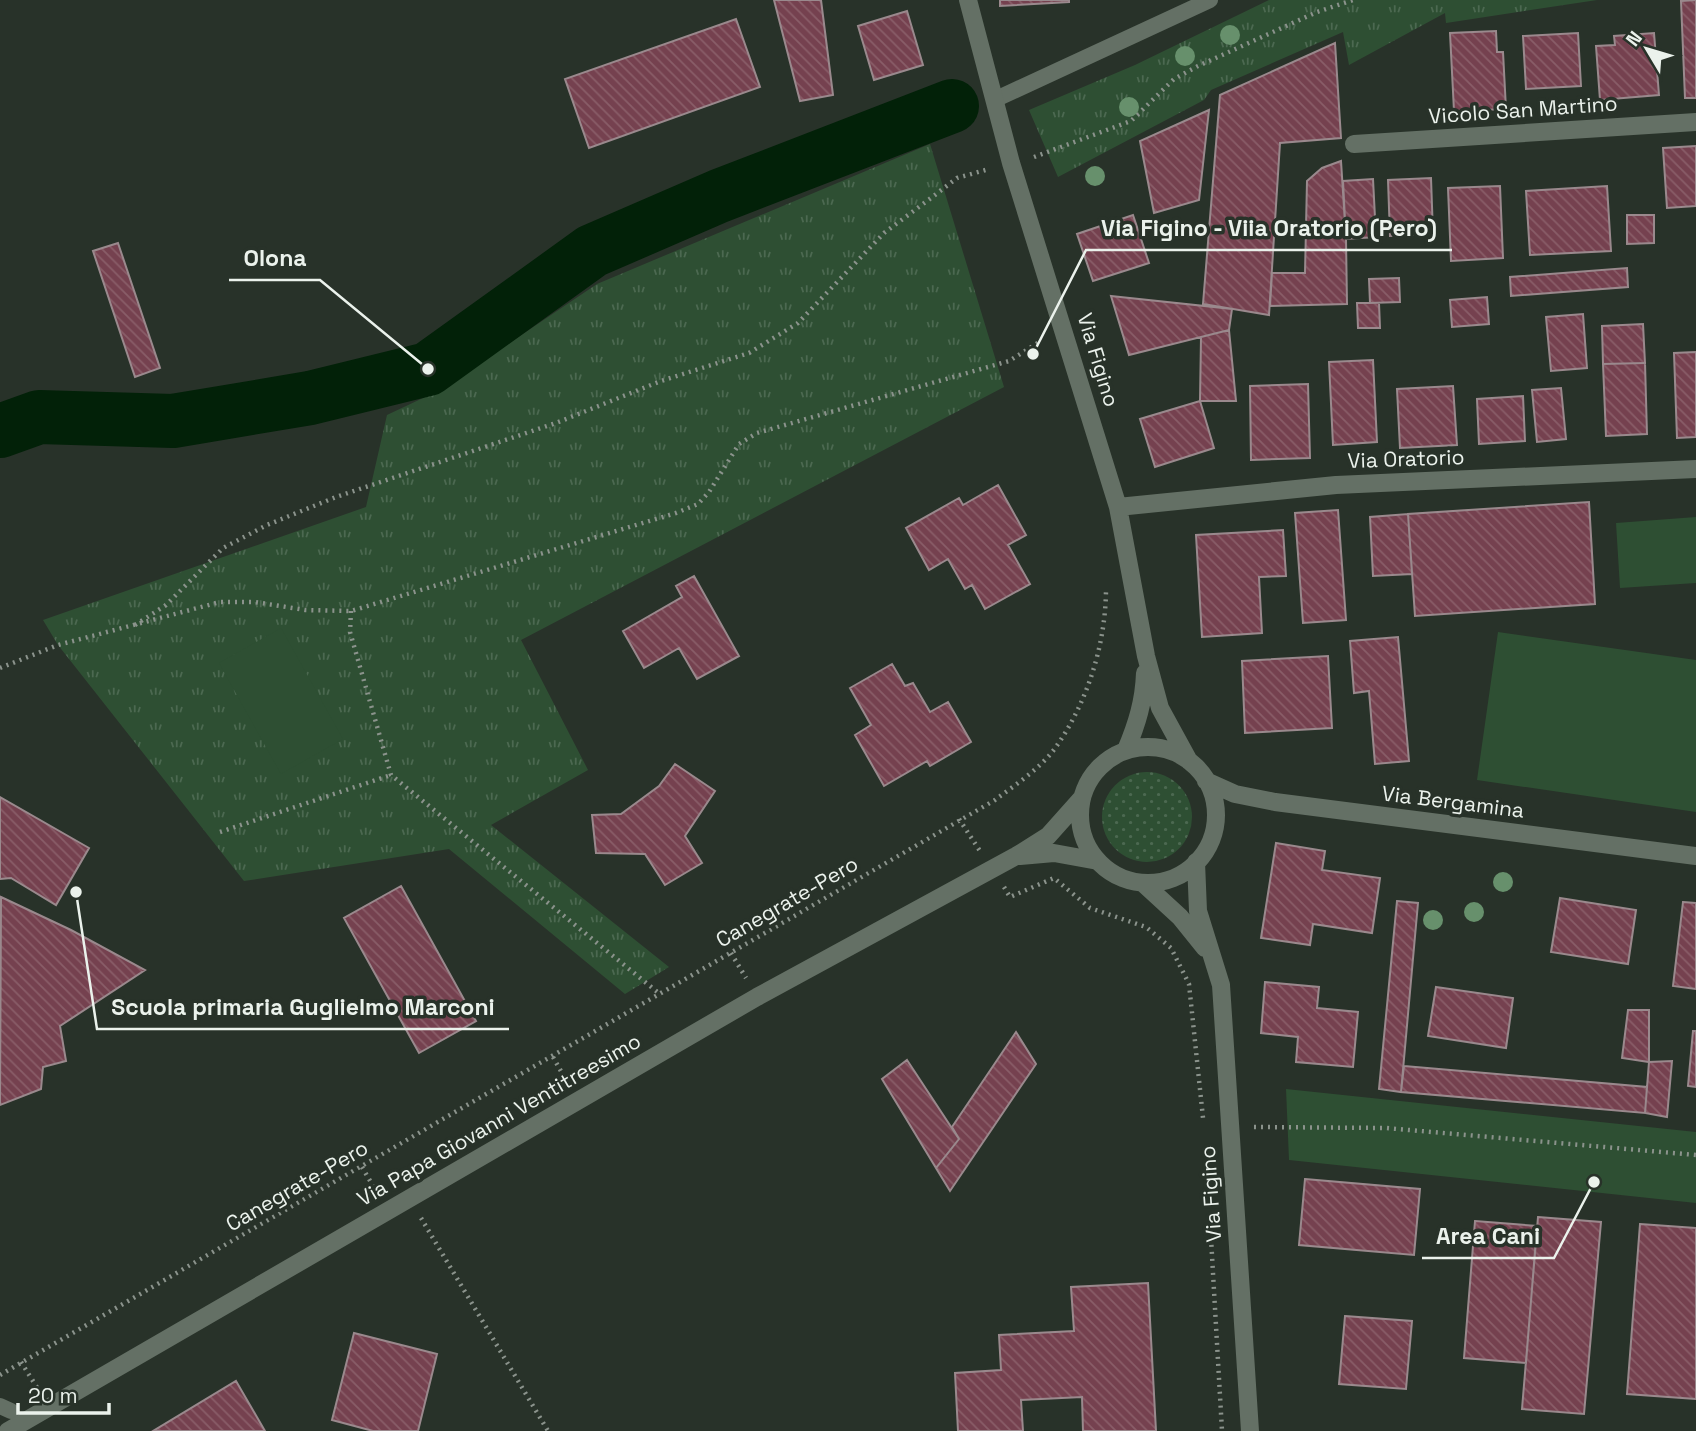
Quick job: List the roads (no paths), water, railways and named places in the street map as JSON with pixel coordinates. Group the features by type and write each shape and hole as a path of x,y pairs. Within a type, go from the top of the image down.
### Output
{"street":[{"name":"Via Figino","path":"968,0 1011,163 1118,507 1146,656 1160,708 1189,761"},
{"name":"Vicolo San Martino","path":"1353,144 1696,122"},
{"name":"Via Oratorio","path":"1118,507 1336,485 1696,469"},
{"name":"Via Figino","path":"1126,750 1144,698 1146,656"},
{"path":"1152,746 1165,749 1189,761 1206,781 1214,801 1216,816 1213,834 1204,854 1175,877 1158,882 1143,883 1115,875 1098,861 1084,841 1080,827 1086,785 1098,768 1111,757 1126,750 1152,746"},
{"name":"Via Bergamina","path":"1206,781 1235,794 1275,802 1696,856"},
{"name":"Via Papa Giovanni Ventitreesimo","path":"12,1421 409,1199 757,997 1016,856 1048,836 1082,799"},
{"name":"Via Papa Giovanni Ventitreesimo","path":"1016,856 1054,853 1098,861"},
{"name":"Via Figino","path":"1196,862 1198,911 1221,985 1250,1431"},
{"name":"Via Figino","path":"1143,883 1180,917 1212,956"}],"lane":[{"path":"994,100 1210,0"}],"waterway":[{"path":"0,431 39,417 173,421 310,398 428,369 592,251 719,196 952,106"}],"place":[{"name":"Via Figino - Viia Oratorio (Pero)","path":"1033,354"},
{"name":"Olona","path":"428,369"},
{"name":"Scuola primaria Guglielmo Marconi","path":"76,892"},
{"name":"Area Cani","path":"1594,1182"}]}
